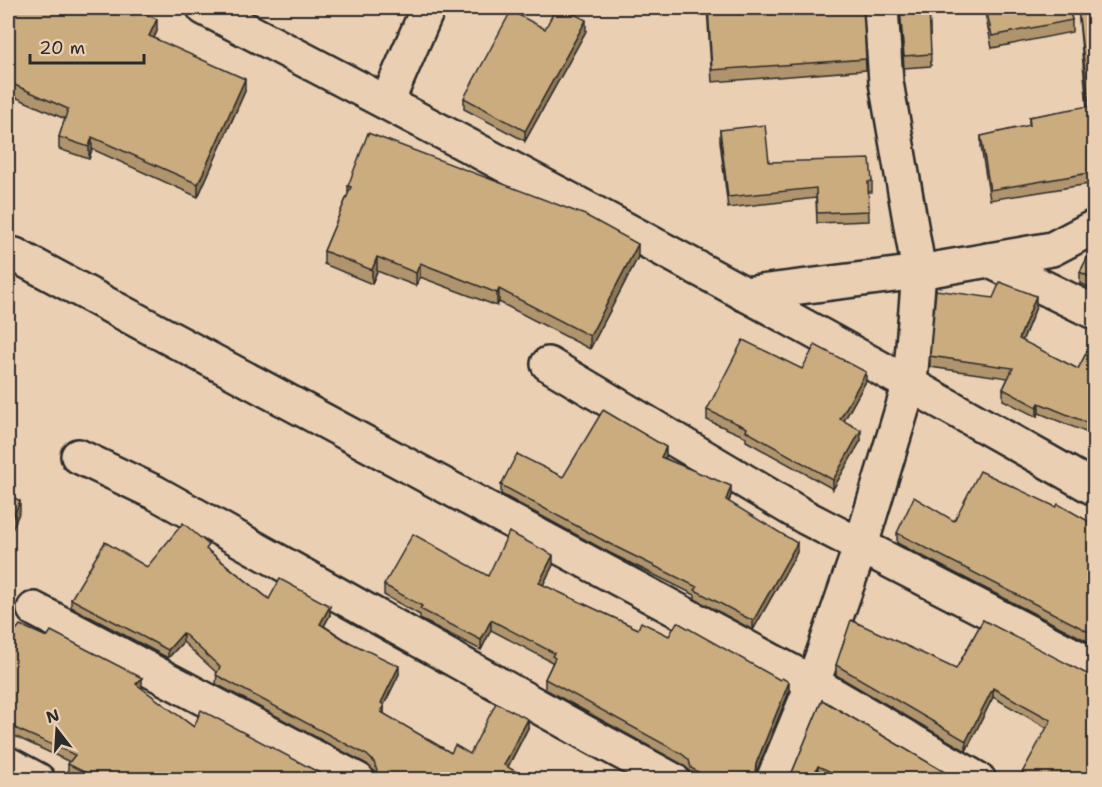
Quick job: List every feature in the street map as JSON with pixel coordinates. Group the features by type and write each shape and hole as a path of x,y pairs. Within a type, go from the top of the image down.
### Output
{"street":[{"path":"204,8 387,102 910,383 1095,488"},
{"path":"387,102 428,8"},
{"path":"773,780 813,683 861,545 910,383 919,272 886,82 881,8"},
{"path":"744,294 919,272 1052,249 1095,227"},
{"path":"15,255 813,683 980,780"},
{"path":"988,260 1095,312"},
{"path":"548,364 805,517 1095,666"},
{"path":"78,456 166,499 673,780"},
{"path":"34,609 358,780"},
{"path":"8,764 38,780"}],"building":[{"path":"8,8 130,8 157,19 149,36 245,79 198,184 92,137 89,147 59,137 68,109 8,82"},
{"path":"556,8 563,8 586,20 525,131 464,98 511,11 545,29"},
{"path":"708,8 863,8 866,59 712,70"},
{"path":"900,8 929,8 931,54 904,56"},
{"path":"986,8 1069,8 1072,20 992,36"},
{"path":"1078,8 1095,8 1095,172 990,190 981,136 1030,125 1029,117 1089,106"},
{"path":"765,125 769,162 870,159 872,181 868,182 869,211 817,213 816,188 728,197 720,130"},
{"path":"368,133 585,215 638,244 590,336 499,289 497,293 420,263 416,273 377,257 372,270 324,251 351,187 348,186"},
{"path":"1095,243 1095,280 1080,272"},
{"path":"1000,282 1036,296 1019,339 1078,369 1095,336 1095,426 1039,403 1037,407 1003,389 1013,368 930,356 936,290 993,298"},
{"path":"743,340 802,369 815,345 866,372 840,419 861,430 833,480 746,431 747,428 707,410"},
{"path":"603,410 666,447 661,457 731,486 726,500 797,543 753,621 695,590 697,587 610,544 501,485 517,454 563,477"},
{"path":"980,471 1056,507 1058,504 1095,525 1095,635 897,533 914,497 954,521"},
{"path":"8,494 20,501 8,528"},
{"path":"183,523 209,545 206,549 269,599 280,579 330,606 320,624 345,640 399,666 381,703 384,705 381,712 451,753 455,745 470,754 496,703 528,719 504,765 531,780 375,780 377,771 374,762 367,755 216,675 220,667 183,633 168,650 71,599 105,542 147,567"},
{"path":"509,532 553,555 539,583 638,629 641,622 669,636 677,622 780,680 782,678 789,682 756,764 757,780 712,780 691,768 689,760 682,754 545,679 555,658 552,656 554,653 491,620 481,640 420,609 422,606 384,585 413,534 488,576"},
{"path":"851,620 956,669 983,620 1085,673 1095,675 1095,780 1018,780 1051,720 993,688 966,741 836,665"},
{"path":"8,625 17,629 20,625 47,637 51,631 142,678 136,684 194,727 201,710 333,780 100,780 68,764 75,755 8,725"},
{"path":"822,700 958,780 848,780 818,766 811,780 789,780"}]}
